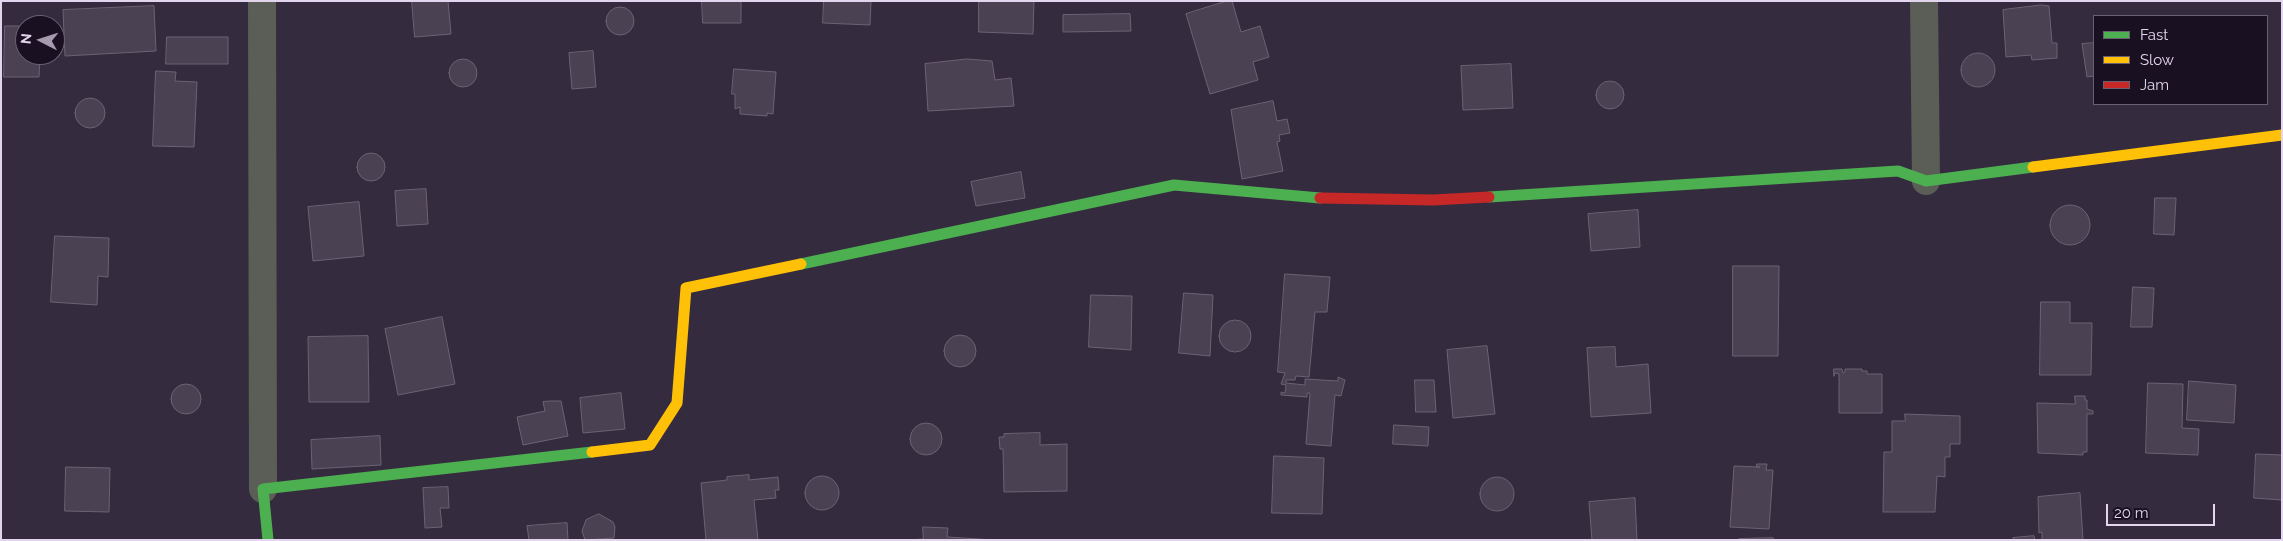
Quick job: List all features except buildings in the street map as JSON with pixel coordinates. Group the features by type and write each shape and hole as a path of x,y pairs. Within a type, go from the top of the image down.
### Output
{"street":[{"path":"262,1 263,489 268,540"},
{"path":"1924,1 1926,181"},
{"path":"263,489 650,445 677,402 686,288 1174,185 1299,198 1433,200 1898,171 1926,181 2282,135"}],"traffic: fast":[{"path":"1489,197 1898,171 1926,181 2033,167"},
{"path":"801,264 1174,185 1320,198"},
{"path":"268,540 263,489 592,452"}],"traffic: slow":[{"path":"2033,167 2282,135"},
{"path":"592,452 650,445 677,403 686,288 801,264"}],"traffic: jam":[{"path":"1320,198 1433,200 1489,197"}]}
